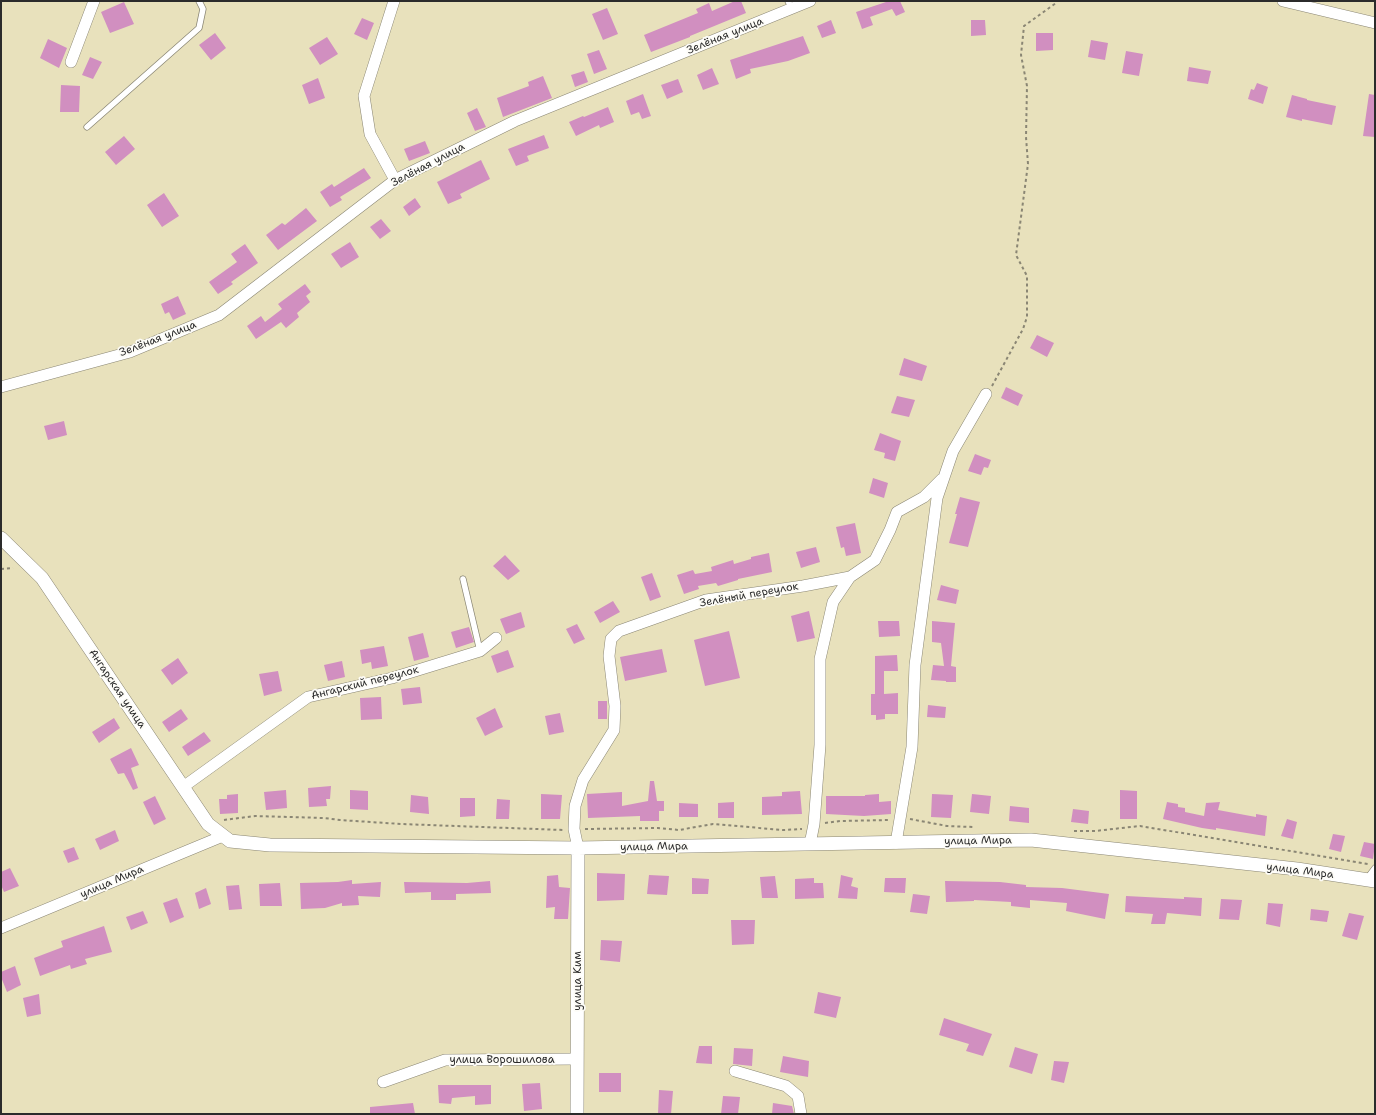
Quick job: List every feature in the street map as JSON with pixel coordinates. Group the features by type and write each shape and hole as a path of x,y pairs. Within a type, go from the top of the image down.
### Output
{"street":[{"path":"71,62 94,1"},
{"path":"394,1 364,96 370,134 395,180"},
{"name":"Зелёная улица","path":"1,387 130,352 220,315 395,180 515,121 790,5 810,1"},
{"path":"1283,1 1375,24"},
{"name":"Зелёный переулок","path":"896,843 912,747 915,666 937,498 953,451 986,394"},
{"name":"Зелёный переулок","path":"810,844 814,824 820,745 820,659 833,602 850,577 875,560 897,512 924,497 944,477"},
{"name":"Ангарская улица","path":"1,538 42,578 208,824 227,838"},
{"name":"Зелёный переулок","path":"578,848 574,829 575,806 583,780 614,730 615,706 609,656 611,639 619,631 706,600 803,586 850,577"},
{"name":"Ангарский переулок","path":"183,787 308,697 392,678 480,650 496,638"},
{"name":"улица Мира","path":"1,928 227,838 270,845 578,848 1031,840 1297,869 1371,880"},
{"name":"улица Ким","path":"577,1114 578,848"},
{"name":"улица Ворошилова","path":"383,1082 445,1060 577,1060"},
{"path":"735,1071 786,1086 798,1096 801,1114"}],"lane":[{"path":"87,127 199,28 203,9 199,1"},
{"path":"463,579 480,650"},
{"path":"1371,880 1375,867"}],"path":[{"path":"986,394 994,384 1023,329 1027,317 1027,276 1016,255 1028,164 1026,137 1027,86 1021,55 1024,26 1056,3 1056,1"},
{"path":"208,824 255,816 562,830 658,828 679,830 713,824 800,830 814,824 840,821 893,820 900,818 947,826 978,828"},
{"path":"1072,831 1095,831 1140,826 1375,867"}],"building":[{"path":"735,1 741,1 746,13 651,52 644,35 698,13 696,9 709,3 712,11"},
{"path":"889,1 900,1 905,12 896,16 892,9 870,17 873,25 862,29 856,12"},
{"path":"124,2 134,24 110,33 101,12"},
{"path":"607,8 618,34 603,40 592,14"},
{"path":"362,18 374,23 367,40 354,34"},
{"path":"831,20 836,33 822,38 817,26"},
{"path":"971,20 985,20 986,35 971,36"},
{"path":"215,33 226,48 211,60 199,45"},
{"path":"1036,33 1053,33 1053,50 1036,51"},
{"path":"803,36 810,53 788,61 750,69 751,73 736,79 730,60"},
{"path":"327,37 338,54 320,65 309,48"},
{"path":"48,39 67,48 59,68 40,58"},
{"path":"1091,40 1108,43 1105,60 1088,57"},
{"path":"599,50 607,69 594,74 587,54"},
{"path":"1126,51 1143,54 1139,76 1122,73"},
{"path":"90,57 102,62 93,79 82,75"},
{"path":"1189,67 1211,71 1208,84 1187,81"},
{"path":"712,68 719,84 703,90 697,75"},
{"path":"584,71 588,82 575,87 571,75"},
{"path":"543,76 552,98 503,117 497,98 529,86 528,82"},
{"path":"318,78 325,98 309,104 302,85"},
{"path":"678,79 683,92 667,99 661,85"},
{"path":"1257,83 1268,87 1263,104 1248,99 1251,89 1254,90"},
{"path":"61,85 80,86 79,112 60,112"},
{"path":"643,94 651,116 642,119 639,112 631,115 626,101"},
{"path":"1369,94 1375,95 1375,137 1363,136"},
{"path":"1292,95 1307,100 1336,106 1332,125 1286,117"},
{"path":"608,107 614,122 600,128 599,125 576,136 569,122"},
{"path":"477,108 486,127 475,131 467,113"},
{"path":"544,135 549,148 527,156 529,161 516,166 508,149"},
{"path":"124,136 135,149 116,165 105,152"},
{"path":"425,141 430,153 409,161 404,149"},
{"path":"481,160 490,179 460,194 462,198 448,204 437,182"},
{"path":"364,168 371,178 340,197 342,200 330,207 320,192 332,184 334,187"},
{"path":"164,193 179,216 162,227 147,205"},
{"path":"415,198 421,207 409,216 403,207"},
{"path":"306,208 317,221 278,250 266,235 282,223 285,225"},
{"path":"381,219 391,231 380,239 370,227"},
{"path":"350,242 359,257 341,268 331,254"},
{"path":"245,244 258,263 231,282 233,284 218,294 209,282 237,262 231,254"},
{"path":"305,284 311,292 306,296 310,302 297,313 299,317 286,328 281,322 256,339 247,326 261,316 265,322 282,309 278,304"},
{"path":"178,296 186,314 173,320 169,312 165,314 161,304"},
{"path":"1037,335 1054,343 1047,357 1030,348"},
{"path":"904,358 927,366 922,381 899,375"},
{"path":"1006,387 1023,395 1018,406 1001,398"},
{"path":"897,396 915,400 909,417 891,413"},
{"path":"64,421 67,435 48,440 44,426"},
{"path":"880,433 901,441 895,461 884,458 885,453 874,450"},
{"path":"975,454 991,460 988,468 984,467 981,475 968,471"},
{"path":"873,478 888,483 884,498 869,493"},
{"path":"960,497 980,502 968,547 949,543"},
{"path":"855,523 861,553 846,556 844,547 841,548 836,527"},
{"path":"816,547 820,562 801,568 796,552"},
{"path":"769,553 772,572 738,579 718,586 716,583 698,586 699,589 684,594 677,575 693,570 695,574 712,571 711,567 733,560 734,564 751,559 751,557"},
{"path":"505,555 520,571 508,580 493,566"},
{"path":"652,573 661,597 650,601 641,577"},
{"path":"941,585 959,590 956,604 937,600"},
{"path":"613,601 620,612 600,623 594,612"},
{"path":"809,611 815,638 797,642 791,616"},
{"path":"521,612 525,627 506,634 500,619"},
{"path":"878,621 899,621 900,636 879,637"},
{"path":"932,621 955,623 951,666 956,667 956,682 931,680 933,665 944,666 941,643 932,642"},
{"path":"577,624 585,639 574,644 566,629"},
{"path":"469,627 474,642 456,648 451,632"},
{"path":"729,631 740,678 705,686 694,640"},
{"path":"423,633 429,657 414,661 408,637"},
{"path":"384,646 388,666 372,669 371,662 362,664 360,650"},
{"path":"662,649 667,672 625,681 620,657"},
{"path":"508,650 514,667 497,673 491,656"},
{"path":"897,655 898,671 884,671 884,694 898,693 898,714 885,714 885,719 876,720 876,715 871,715 871,694 875,694 875,656"},
{"path":"178,658 188,673 172,685 161,670"},
{"path":"342,661 345,677 328,681 324,665"},
{"path":"278,671 282,691 264,696 259,674"},
{"path":"420,687 422,703 403,705 401,689"},
{"path":"381,697 382,719 361,720 360,698"},
{"path":"598,701 607,701 607,719 598,719"},
{"path":"928,705 946,707 945,718 927,717"},
{"path":"495,708 503,727 485,736 476,718"},
{"path":"181,709 188,719 169,732 162,722"},
{"path":"560,713 564,732 549,735 545,716"},
{"path":"114,718 120,728 99,743 92,732"},
{"path":"204,732 211,741 188,756 182,747"},
{"path":"131,748 139,765 131,768 138,788 133,790 124,773 118,774 110,759"},
{"path":"650,781 654,781 657,801 664,801 664,811 659,811 659,821 640,821 640,816 588,818 587,794 622,792 622,806 648,801"},
{"path":"331,786 330,799 326,799 327,806 309,807 308,788"},
{"path":"286,790 287,808 266,810 264,792"},
{"path":"350,790 368,791 368,810 350,809"},
{"path":"1120,790 1137,791 1137,819 1120,819"},
{"path":"800,791 802,814 762,815 762,797 782,796 782,792"},
{"path":"238,794 238,813 220,814 219,799 227,799 227,795"},
{"path":"541,794 562,795 560,819 541,819"},
{"path":"879,794 879,802 891,801 891,814 864,816 826,814 826,796 865,796"},
{"path":"932,794 953,795 951,818 931,817"},
{"path":"972,794 991,796 989,814 970,812"},
{"path":"411,795 428,797 429,814 410,812"},
{"path":"155,796 166,819 154,825 143,802"},
{"path":"460,798 475,798 475,816 460,817"},
{"path":"497,799 510,800 509,819 496,819"},
{"path":"734,802 734,818 718,818 718,803"},
{"path":"1167,802 1178,804 1178,807 1185,808 1185,812 1204,816 1206,803 1220,802 1218,810 1256,817 1256,814 1267,816 1265,836 1216,828 1216,830 1202,828 1163,819"},
{"path":"679,803 698,804 698,817 679,817"},
{"path":"1010,806 1029,808 1029,823 1009,821"},
{"path":"1073,809 1089,811 1088,824 1071,822"},
{"path":"1287,819 1297,822 1293,839 1281,836"},
{"path":"115,830 119,841 100,850 95,839"},
{"path":"1333,834 1345,836 1341,852 1329,849"},
{"path":"1364,842 1375,844 1373,859 1360,856"},
{"path":"74,847 79,859 68,863 63,851"},
{"path":"10,868 19,886 4,892 1,885 1,872"},
{"path":"597,873 625,874 624,900 597,901"},
{"path":"558,875 559,887 570,888 568,919 554,919 555,907 546,908 547,876"},
{"path":"649,875 669,876 667,895 647,894"},
{"path":"841,875 853,878 851,886 858,888 857,899 838,898"},
{"path":"775,876 778,898 762,898 760,877"},
{"path":"692,878 709,879 708,894 692,894"},
{"path":"814,878 814,883 823,883 824,898 795,899 795,879"},
{"path":"885,878 906,878 905,893 884,892"},
{"path":"352,880 352,884 381,882 380,897 358,896 359,905 342,906 342,903 325,908 301,909 300,883"},
{"path":"490,881 491,893 456,894 456,900 431,900 431,892 405,893 404,882 467,883"},
{"path":"945,881 1000,882 1026,885 1026,887 1062,888 1109,894 1105,919 1066,911 1067,903 1030,900 1030,908 1011,906 1011,902 974,900 946,902"},
{"path":"280,883 282,906 260,906 259,884"},
{"path":"239,885 242,909 229,910 226,886"},
{"path":"206,888 211,904 199,909 195,893"},
{"path":"913,894 930,896 927,914 910,912"},
{"path":"1126,896 1184,899 1184,897 1202,898 1201,916 1167,913 1165,924 1151,924 1153,914 1125,912"},
{"path":"177,898 184,917 170,923 163,903"},
{"path":"1221,899 1242,900 1239,920 1219,919"},
{"path":"1268,903 1283,904 1280,927 1266,924"},
{"path":"1311,909 1329,911 1327,922 1310,920"},
{"path":"143,911 148,923 131,930 126,917"},
{"path":"1349,913 1364,916 1357,940 1342,936"},
{"path":"731,920 755,920 754,944 732,945"},
{"path":"104,926 112,952 85,959 87,964 71,969 70,965 40,976 34,958 63,947 61,941"},
{"path":"601,940 622,941 620,962 600,960"},
{"path":"15,966 21,985 7,992 1,977 1,972"},
{"path":"818,992 841,997 836,1018 814,1013"},
{"path":"39,994 41,1014 27,1017 23,998"},
{"path":"944,1018 992,1034 983,1056 966,1051 969,1044 939,1035"},
{"path":"699,1046 712,1046 712,1064 696,1063"},
{"path":"1015,1047 1038,1054 1032,1074 1009,1067"},
{"path":"734,1048 753,1049 752,1066 733,1064"},
{"path":"783,1056 809,1061 808,1077 780,1072"},
{"path":"1054,1061 1069,1062 1064,1083 1051,1080"},
{"path":"599,1073 621,1073 621,1092 599,1092"},
{"path":"540,1083 542,1109 524,1111 522,1084"},
{"path":"438,1085 491,1085 491,1104 475,1105 475,1096 452,1098 451,1104 439,1103"},
{"path":"659,1090 673,1091 671,1114 658,1114"},
{"path":"723,1096 740,1097 738,1114 721,1114"},
{"path":"413,1103 415,1114 370,1114 370,1107"},
{"path":"773,1103 792,1106 794,1114 772,1114"}]}
